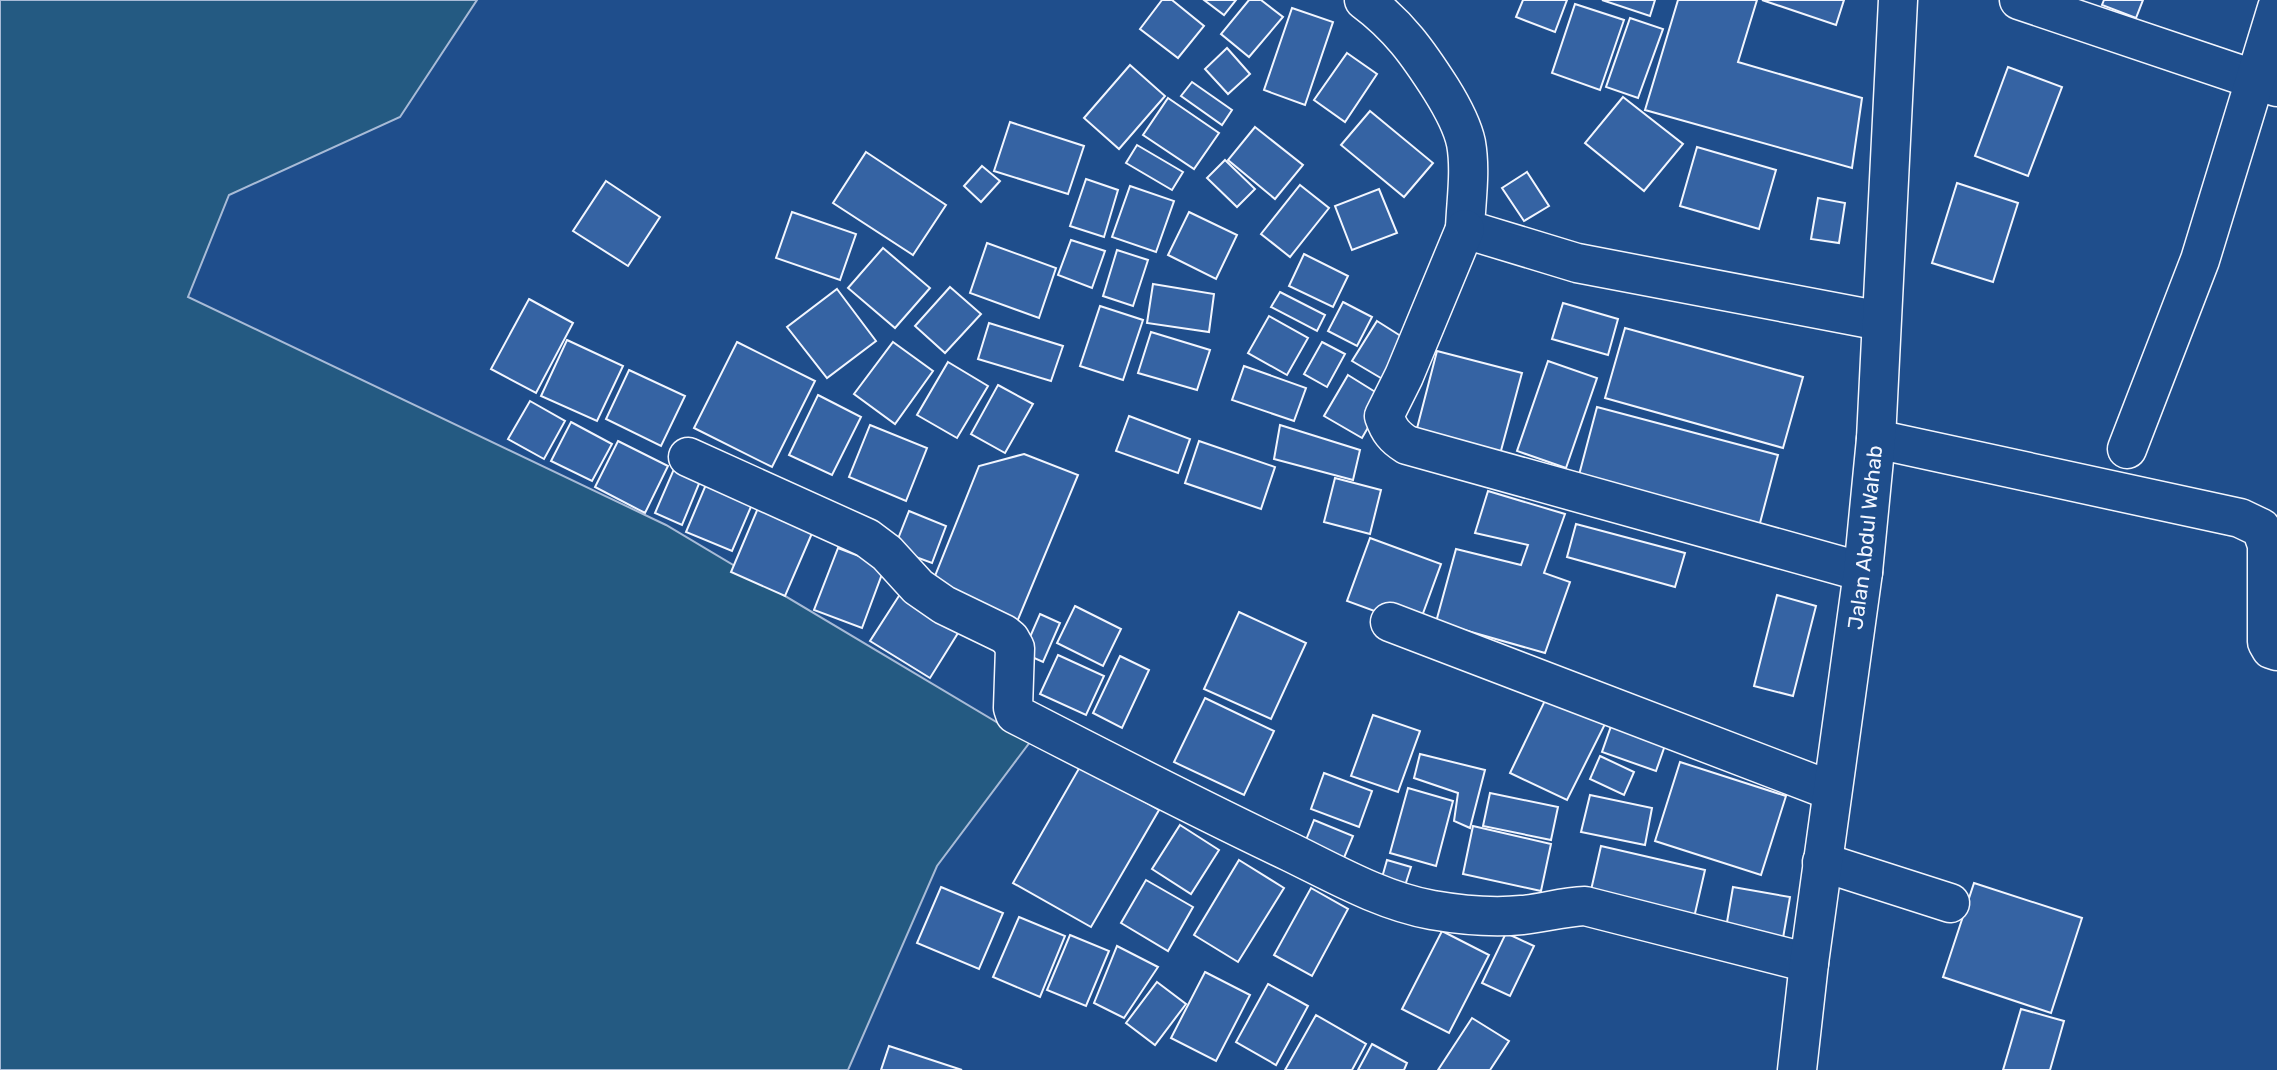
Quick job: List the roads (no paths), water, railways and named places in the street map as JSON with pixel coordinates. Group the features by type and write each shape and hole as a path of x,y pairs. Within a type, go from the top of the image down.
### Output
{"street":[{"path":"1364,0 1403,34 1422,57 1452,108 1466,141 1468,171 1465,229 1404,376 1384,416 1396,438 1407,445 1863,572"},
{"name":"Jalan Abdul Wahab","path":"1797,1070 1822,862 1863,572 1876,439 1898,0"},
{"path":"2018,0 2265,84"},
{"path":"2127,449 2265,84 2277,9"},
{"path":"1465,229 1577,263 1881,321"},
{"path":"1876,439 2240,518 2261,528 2267,545 2267,642 2271,649 2277,651"},
{"path":"688,457 867,538 887,553 918,587 944,605 1004,634 1015,648 1015,714 1202,810 1351,881 1401,902 1431,910 1475,915 1522,915 1562,907 1585,906 1809,963"},
{"path":"1390,622 1832,791"},
{"path":"1822,862 1950,903"}]}
